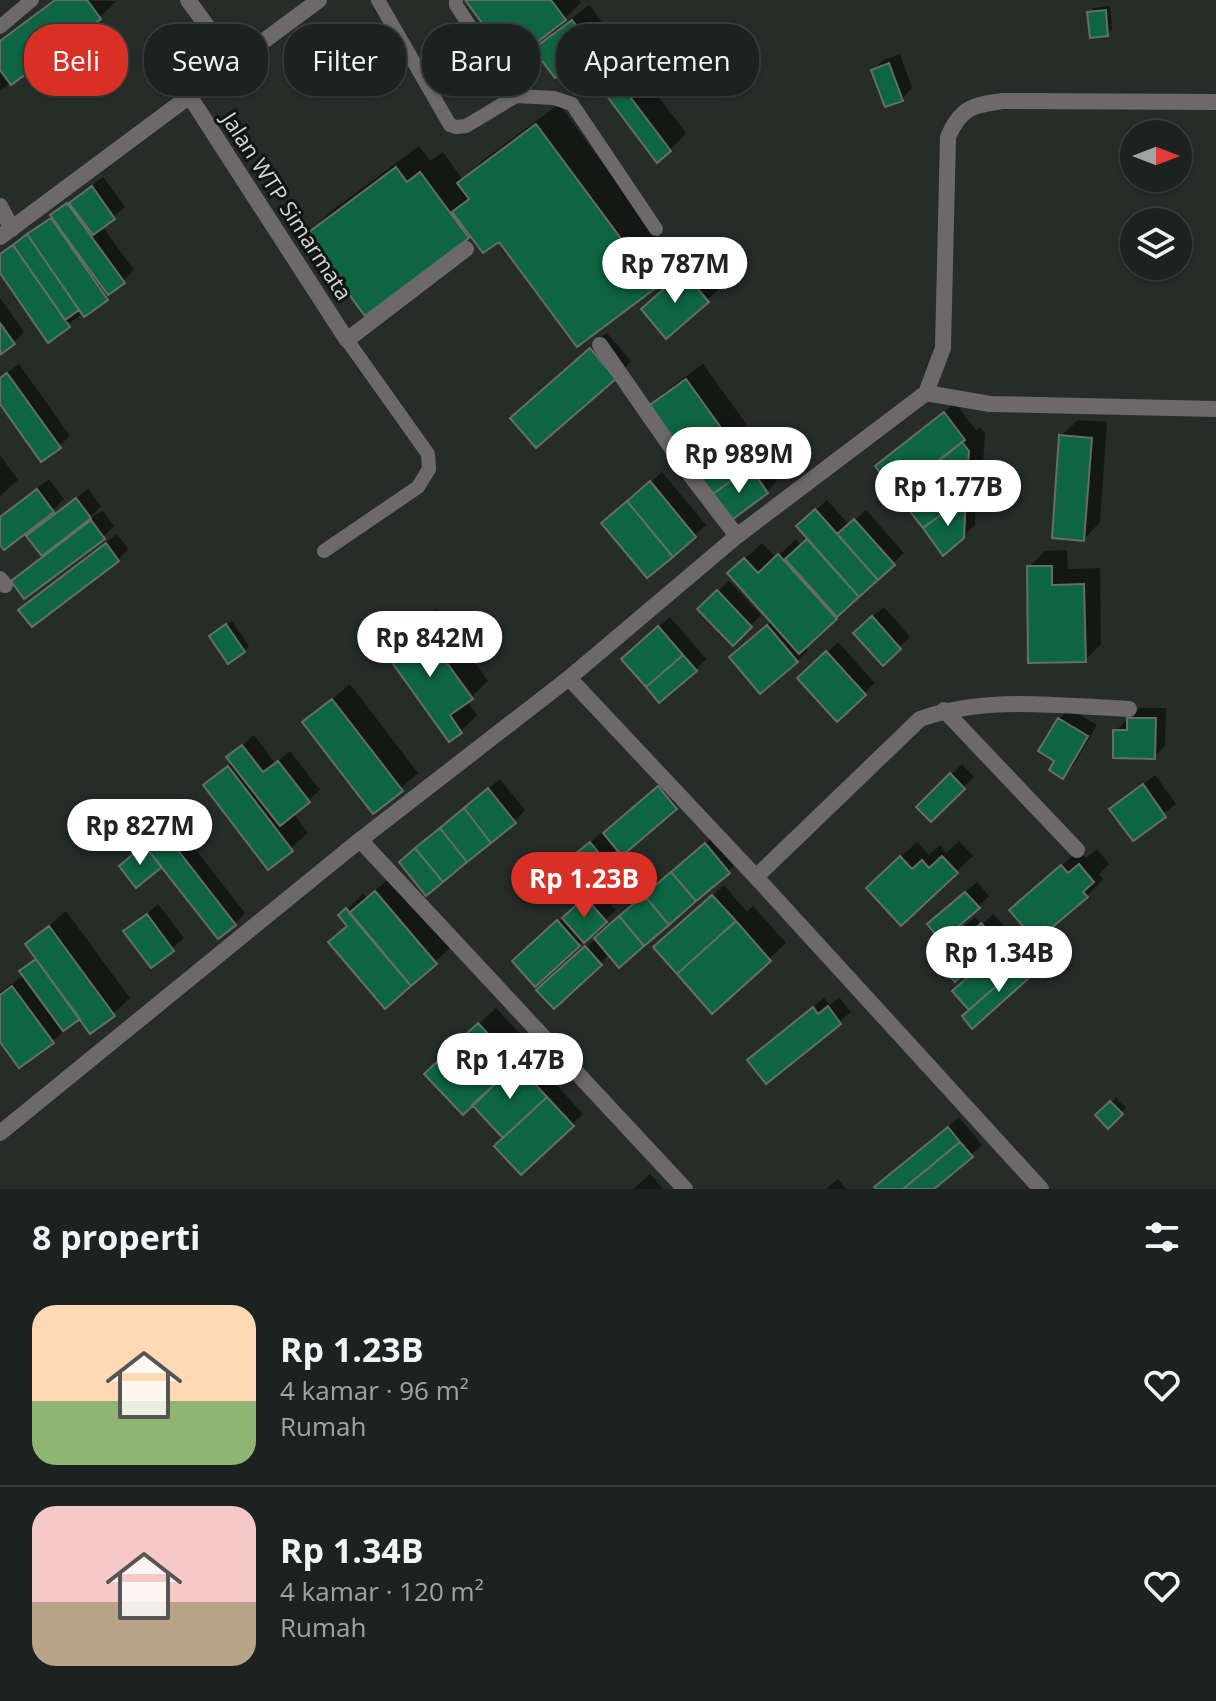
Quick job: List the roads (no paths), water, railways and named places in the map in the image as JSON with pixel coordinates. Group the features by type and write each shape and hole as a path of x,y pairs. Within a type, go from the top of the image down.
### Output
{"street":[{"path":"188,0 206,24"},
{"path":"268,38 319,0"},
{"path":"0,206 6,233 190,97"},
{"name":"Jalan WTP Simarmata","path":"190,97 347,340"},
{"path":"0,1133 360,840 569,678 737,536 926,393 943,348 948,137 956,118 976,105 1003,101 1216,102"},
{"path":"347,340 466,249"},
{"path":"600,345 691,476 737,536"},
{"path":"926,393 990,404 1216,409"},
{"path":"569,678 1041,1189"},
{"path":"756,877 920,719 944,710 1003,704 1129,709"},
{"path":"944,710 1077,850"},
{"path":"360,840 685,1189"}],"lane":[{"path":"0,27 32,0"},
{"path":"378,0 422,76"},
{"path":"456,0 469,24"},
{"path":"433,96 450,125 456,127 466,126 516,96 554,98 572,104 656,229"},
{"path":"324,551 418,487 429,469 428,454 347,340"}]}
